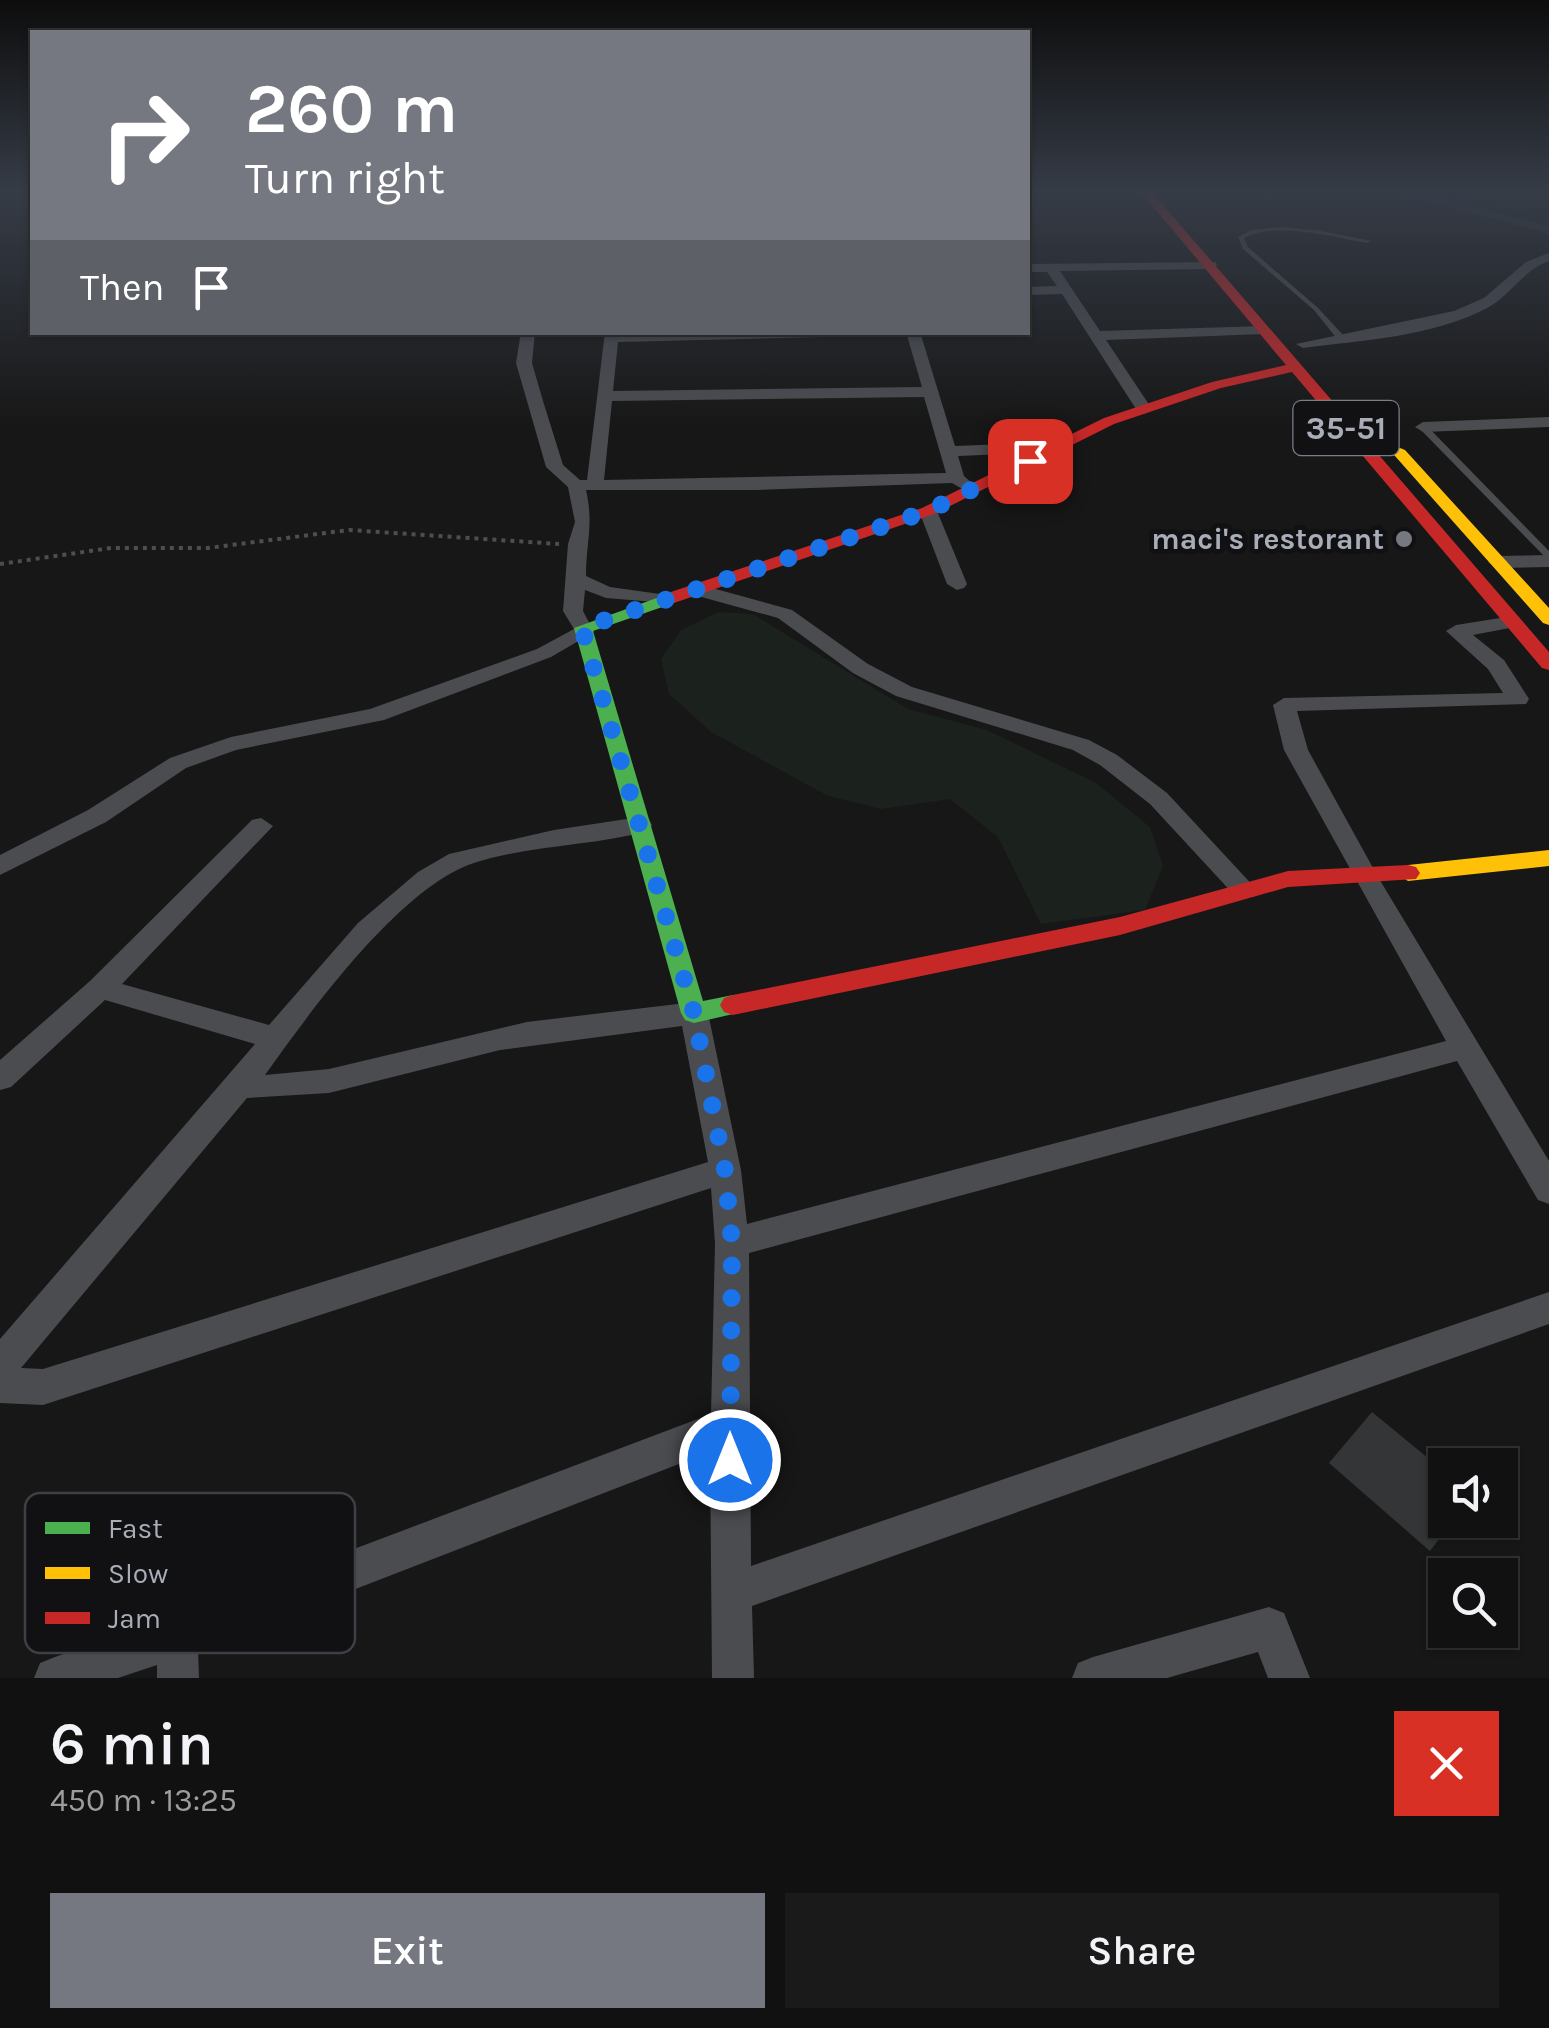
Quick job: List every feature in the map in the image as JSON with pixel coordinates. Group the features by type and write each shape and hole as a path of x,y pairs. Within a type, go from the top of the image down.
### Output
{"main road":[{"name":"35-51","path":"1215,269 1549,664"},
{"name":"35-51","path":"1236,269 1549,618"},
{"path":"1294,367 1217,385 1109,421 1059,447 964,484 928,511 660,600 583,630 694,1013 1120,926 1288,879 1365,878 1549,858"}],"street":[{"path":"1043,269 1064,290 1144,409"},
{"path":"1303,344 1406,328 1476,308 1498,296 1526,269"},
{"path":"1030,291 1064,290"},
{"path":"1094,336 1264,330"},
{"path":"528,335 524,363 555,467 586,485 964,484 948,451 914,335"},
{"path":"0,866 97,816 178,764 231,744 376,715 528,659 583,630 573,610 577,544 584,522 586,485 611,335"},
{"path":"602,396 930,392"},
{"path":"1423,426 1549,422"},
{"path":"948,451 1059,447"},
{"path":"928,511 957,584"},
{"path":"1498,562 1549,558"},
{"path":"576,579 606,592 660,600"},
{"path":"694,589 794,618 842,658 882,682 927,701 1054,734 1109,759 1185,824 1245,891"},
{"path":"1513,622 1456,631 1496,665 1518,700 1284,705 1296,750 1365,878 1549,1190"},
{"path":"0,1366 240,1086 275,1038 374,924 410,892 460,858 582,832 640,825"},
{"path":"0,1078 100,988 261,826"},
{"path":"100,988 275,1038"},
{"path":"240,1086 280,1090 345,1078 476,1043 694,1013 725,1170 732,1243 729,1426 734,1678"},
{"path":"732,1243 1466,1047"},
{"path":"0,1385 43,1387 725,1170"},
{"path":"732,1593 1549,1308"},
{"path":"355,1583 729,1426"},
{"path":"1093,1678 1270,1628 1289,1678"},
{"path":"55,1678 177,1658"}],"lane":[{"path":"1270,269 1316,309 1341,338"},
{"path":"1423,426 1549,558"}],"path":[{"path":"0,564 112,548 208,548 349,530 577,544"}],"shaded area":[{"path":"719,612 753,614 908,709 987,730 1096,783 1150,827 1163,866 1145,910 1041,924 998,837 950,799 881,809 828,796 711,732 669,694 661,659 681,630"}],"building":[{"path":"1372,1412 1428,1458 1428,1538 1440,1538 1430,1551 1329,1463"}],"traffic: fast":[{"path":"665,600 583,628 694,1013 733,1005"}],"traffic: slow":[{"path":"1400,453 1549,619"},
{"path":"1408,873 1549,858"}],"traffic: jam":[{"path":"1212,269 1549,664"},
{"path":"665,600 928,511 1109,421 1217,385 1294,367"},
{"path":"733,1005 1120,926 1288,879 1408,873"}],"place":[{"name":"maci's restorant","path":"1404,539"}],"route":[{"path":"730,1460 732,1243 725,1170 694,1013 582,628 928,511 1030,461"}]}
